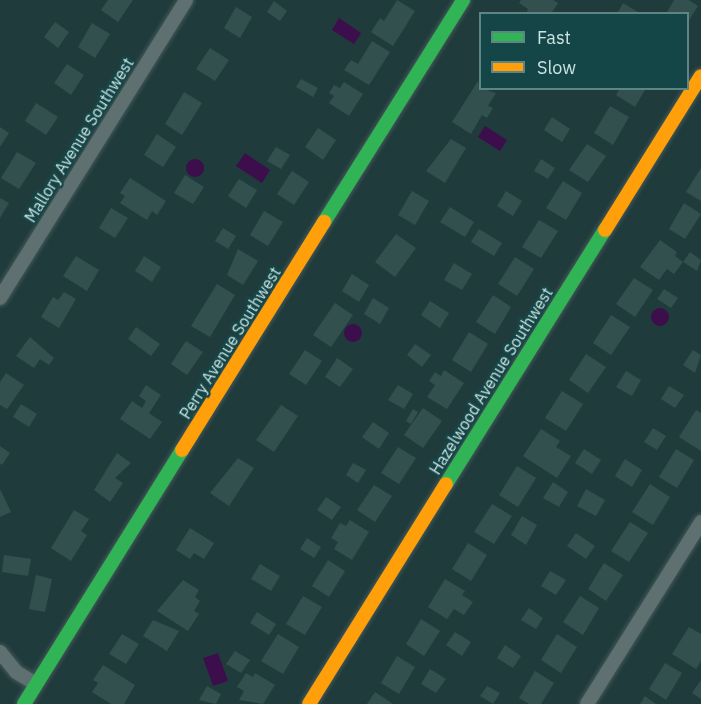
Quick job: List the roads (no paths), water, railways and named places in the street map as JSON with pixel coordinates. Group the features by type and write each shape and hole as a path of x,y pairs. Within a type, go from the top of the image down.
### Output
{"street":[{"name":"Mallory Avenue Southwest","path":"0,298 186,0"},
{"name":"Perry Avenue Southwest","path":"24,704 463,0"},
{"name":"Hazelwood Avenue Southwest","path":"309,704 701,76"},
{"path":"587,704 701,522"},
{"path":"0,652 16,672 36,684"}]}
